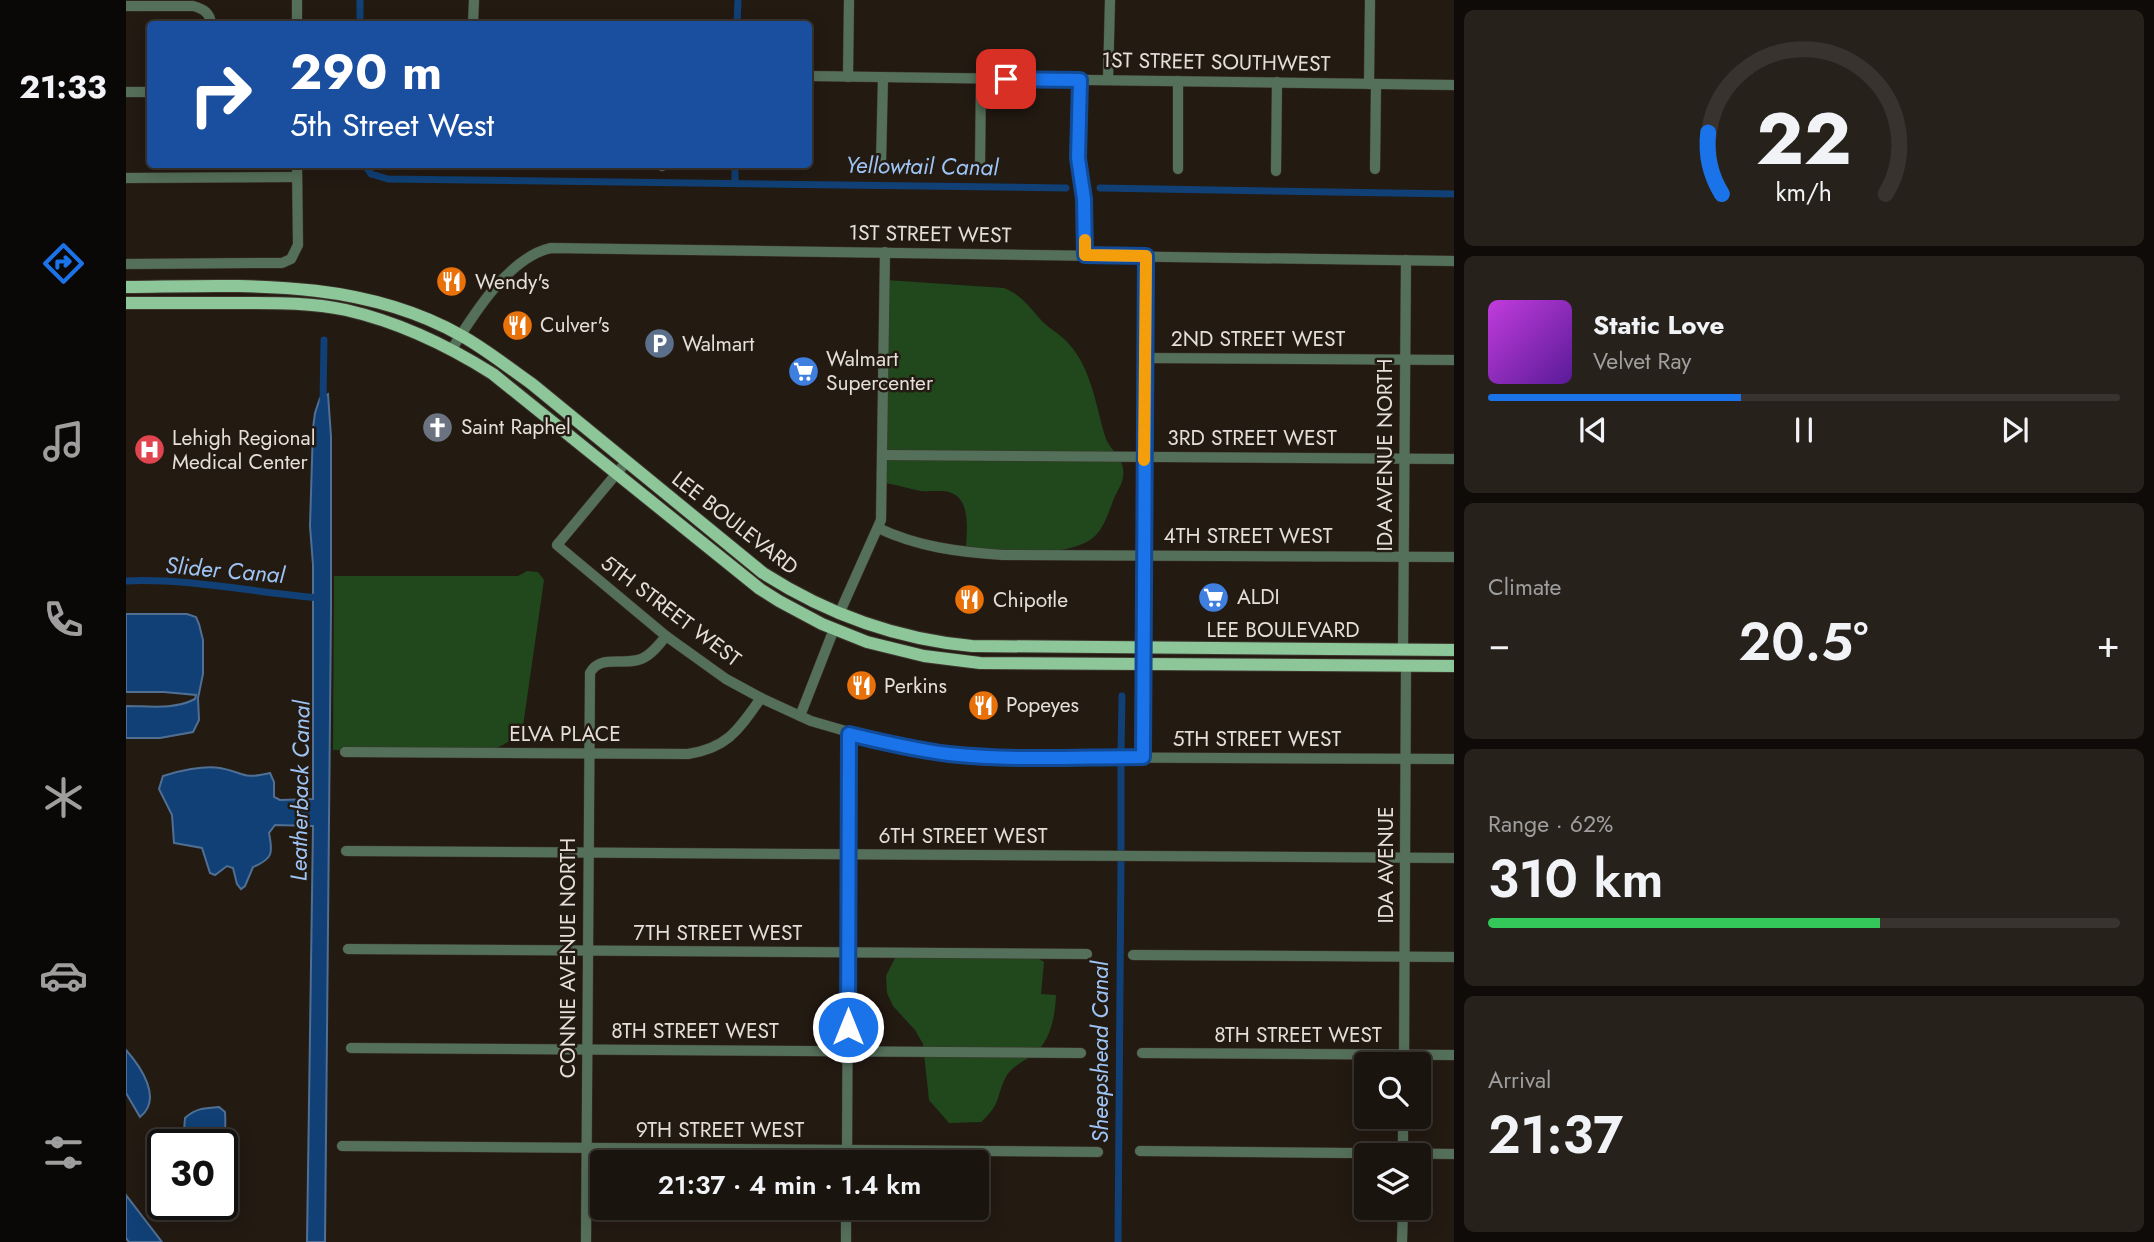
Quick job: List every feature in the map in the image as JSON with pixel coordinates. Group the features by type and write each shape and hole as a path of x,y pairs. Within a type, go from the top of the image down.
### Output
{"main road":[{"name":"LEE BOULEVARD","path":"126,286 305,288 355,296 394,307 460,335 532,384 763,573 803,597 839,614 899,634 958,645 1143,649 1454,650"},
{"path":"179,303 187,295 243,295 258,286"},
{"name":"LEE BOULEVARD","path":"126,303 282,303 345,310 393,323 452,349 493,374 726,562 779,601 834,629 894,650 954,660 1454,666"},
{"path":"726,562 734,563 780,594 827,617 839,614"},
{"path":"834,629 849,628 910,646 942,652 958,645"},
{"path":"1301,665 1311,659 1387,658 1403,650"},
{"path":"1406,666 1414,660 1454,659"}],"street":[{"path":"297,0 297,21"},
{"path":"474,0 474,21"},
{"path":"848,77 849,0"},
{"path":"1108,80 1110,0"},
{"path":"1370,0 1375,169"},
{"path":"126,6 193,6 202,8 210,21"},
{"name":"1ST STREET SOUTHWEST","path":"812,76 1454,85"},
{"path":"881,163 883,77"},
{"path":"980,166 981,78"},
{"path":"1080,80 1078,158 1084,199 1085,255"},
{"path":"1178,81 1178,169"},
{"path":"1276,171 1277,82"},
{"path":"126,92 147,92"},
{"path":"126,264 265,263 291,259 298,245 297,168"},
{"path":"126,178 297,177"},
{"name":"1ST STREET WEST","path":"452,349 460,335 517,264 534,253 551,248 1454,261"},
{"path":"839,614 872,536 878,528 882,508 885,252"},
{"path":"1143,757 1146,256"},
{"name":"IDA AVENUE NORTH","path":"1403,650 1406,260"},
{"name":"2ND STREET WEST","path":"1145,358 1454,360"},
{"name":"3RD STREET WEST","path":"883,455 1454,459"},
{"name":"5TH STREET WEST","path":"627,461 557,545 703,664 761,698 849,734 951,754 1052,758 1454,759"},
{"name":"4TH STREET WEST","path":"878,528 927,546 965,552 1454,557"},
{"path":"800,716 834,629"},
{"name":"CONNIE AVENUE NORTH","path":"586,1242 590,673 594,665 601,662 626,662 646,656 666,636"},
{"name":"IDA AVENUE","path":"1404,1052 1406,666"},
{"name":"ELVA PLACE","path":"345,752 679,755 709,750 723,743 737,732 761,698"},
{"path":"847,1150 849,734"},
{"name":"6TH STREET WEST","path":"346,851 1454,858"},
{"name":"7TH STREET WEST","path":"348,949 1087,954"},
{"path":"1133,955 1454,957"},
{"name":"8TH STREET WEST","path":"351,1048 1081,1053"},
{"name":"8TH STREET WEST","path":"1142,1053 1354,1058"},
{"name":"8TH STREET WEST","path":"1431,1057 1454,1055"},
{"name":"9TH STREET WEST","path":"342,1146 847,1150"},
{"name":"9TH STREET WEST","path":"989,1151 1098,1152"},
{"path":"1140,1151 1354,1153"},
{"path":"1431,1154 1454,1154"},
{"path":"846,1220 846,1242"},
{"path":"1402,1242 1403,1220"}],"green space":[{"path":"886,280 1004,288 1020,297 1043,322 1068,343 1082,363 1107,440 1123,468 1121,484 1104,523 1095,536 1084,543 1052,551 996,551 966,546 966,515 956,495 946,491 921,491 883,483"},
{"path":"527,571 538,572 544,580 523,726 514,738 496,748 475,752 333,750 334,576 518,576"},
{"path":"898,952 1029,953 1044,962 1041,994 1056,995 1048,1035 1033,1055 1009,1072 996,1104 981,1122 949,1123 929,1100 923,1044 915,1030 893,1006 887,993 886,976"}],"water":[{"path":"328,394 331,437 331,611 325,1242 307,1242 313,826 275,825 269,833 271,846 268,858 253,867 241,889 233,868 227,866 215,875 210,873 202,848 174,843 172,815 159,789 163,776 214,767 248,776 270,773 274,782 274,797 280,800 313,799 313,565 310,526 313,428 320,398"},
{"path":"126,614 187,614 196,617 203,640 203,674 198,698 199,720 193,732 160,738 126,738 126,706 179,705 195,699 196,695 126,692"},
{"path":"126,1050 138,1065 150,1092 147,1110 140,1117 126,1093"},
{"path":"219,1107 225,1112 225,1129 184,1129 185,1118 205,1108"},
{"path":"126,1195 162,1242 129,1242 126,1238"}],"waterway":[{"name":"Yellowtail Canal","path":"360,0 360,21"},
{"path":"737,21 738,0"},
{"name":"Yellowtail Canal","path":"367,168 371,174 388,179 1066,188"},
{"path":"735,168 735,183"},
{"name":"Yellowtail Canal","path":"1100,188 1454,194"},
{"name":"Leatherback Canal","path":"323,405 324,340"},
{"name":"Slider Canal","path":"126,581 199,584 321,598"},
{"name":"Sheepshead Canal","path":"1121,752 1122,696"},
{"name":"Sheepshead Canal","path":"1121,763 1121,851"},
{"name":"Sheepshead Canal","path":"1118,1242 1121,862"}],"slow traffic":[{"path":"1085,240 1085,255 1146,256 1144,460"}],"place":[{"name":"Wendy's","path":"452,282"},
{"name":"Culver's","path":"517,325"},
{"name":"Walmart","path":"659,344"},
{"name":"Walmart Supercenter","path":"803,371"},
{"name":"Saint Raphel","path":"438,427"},
{"name":"Lehigh Regional Medical Center","path":"149,450"},
{"name":"ALDI","path":"1214,597"},
{"name":"Chipotle","path":"970,600"},
{"name":"Perkins","path":"861,686"},
{"name":"Popeyes","path":"983,705"}],"route":[{"path":"848,1027 849,734 951,754 1052,758 1143,757 1146,256 1085,255 1084,199 1078,158 1080,80 1006,79"}]}
